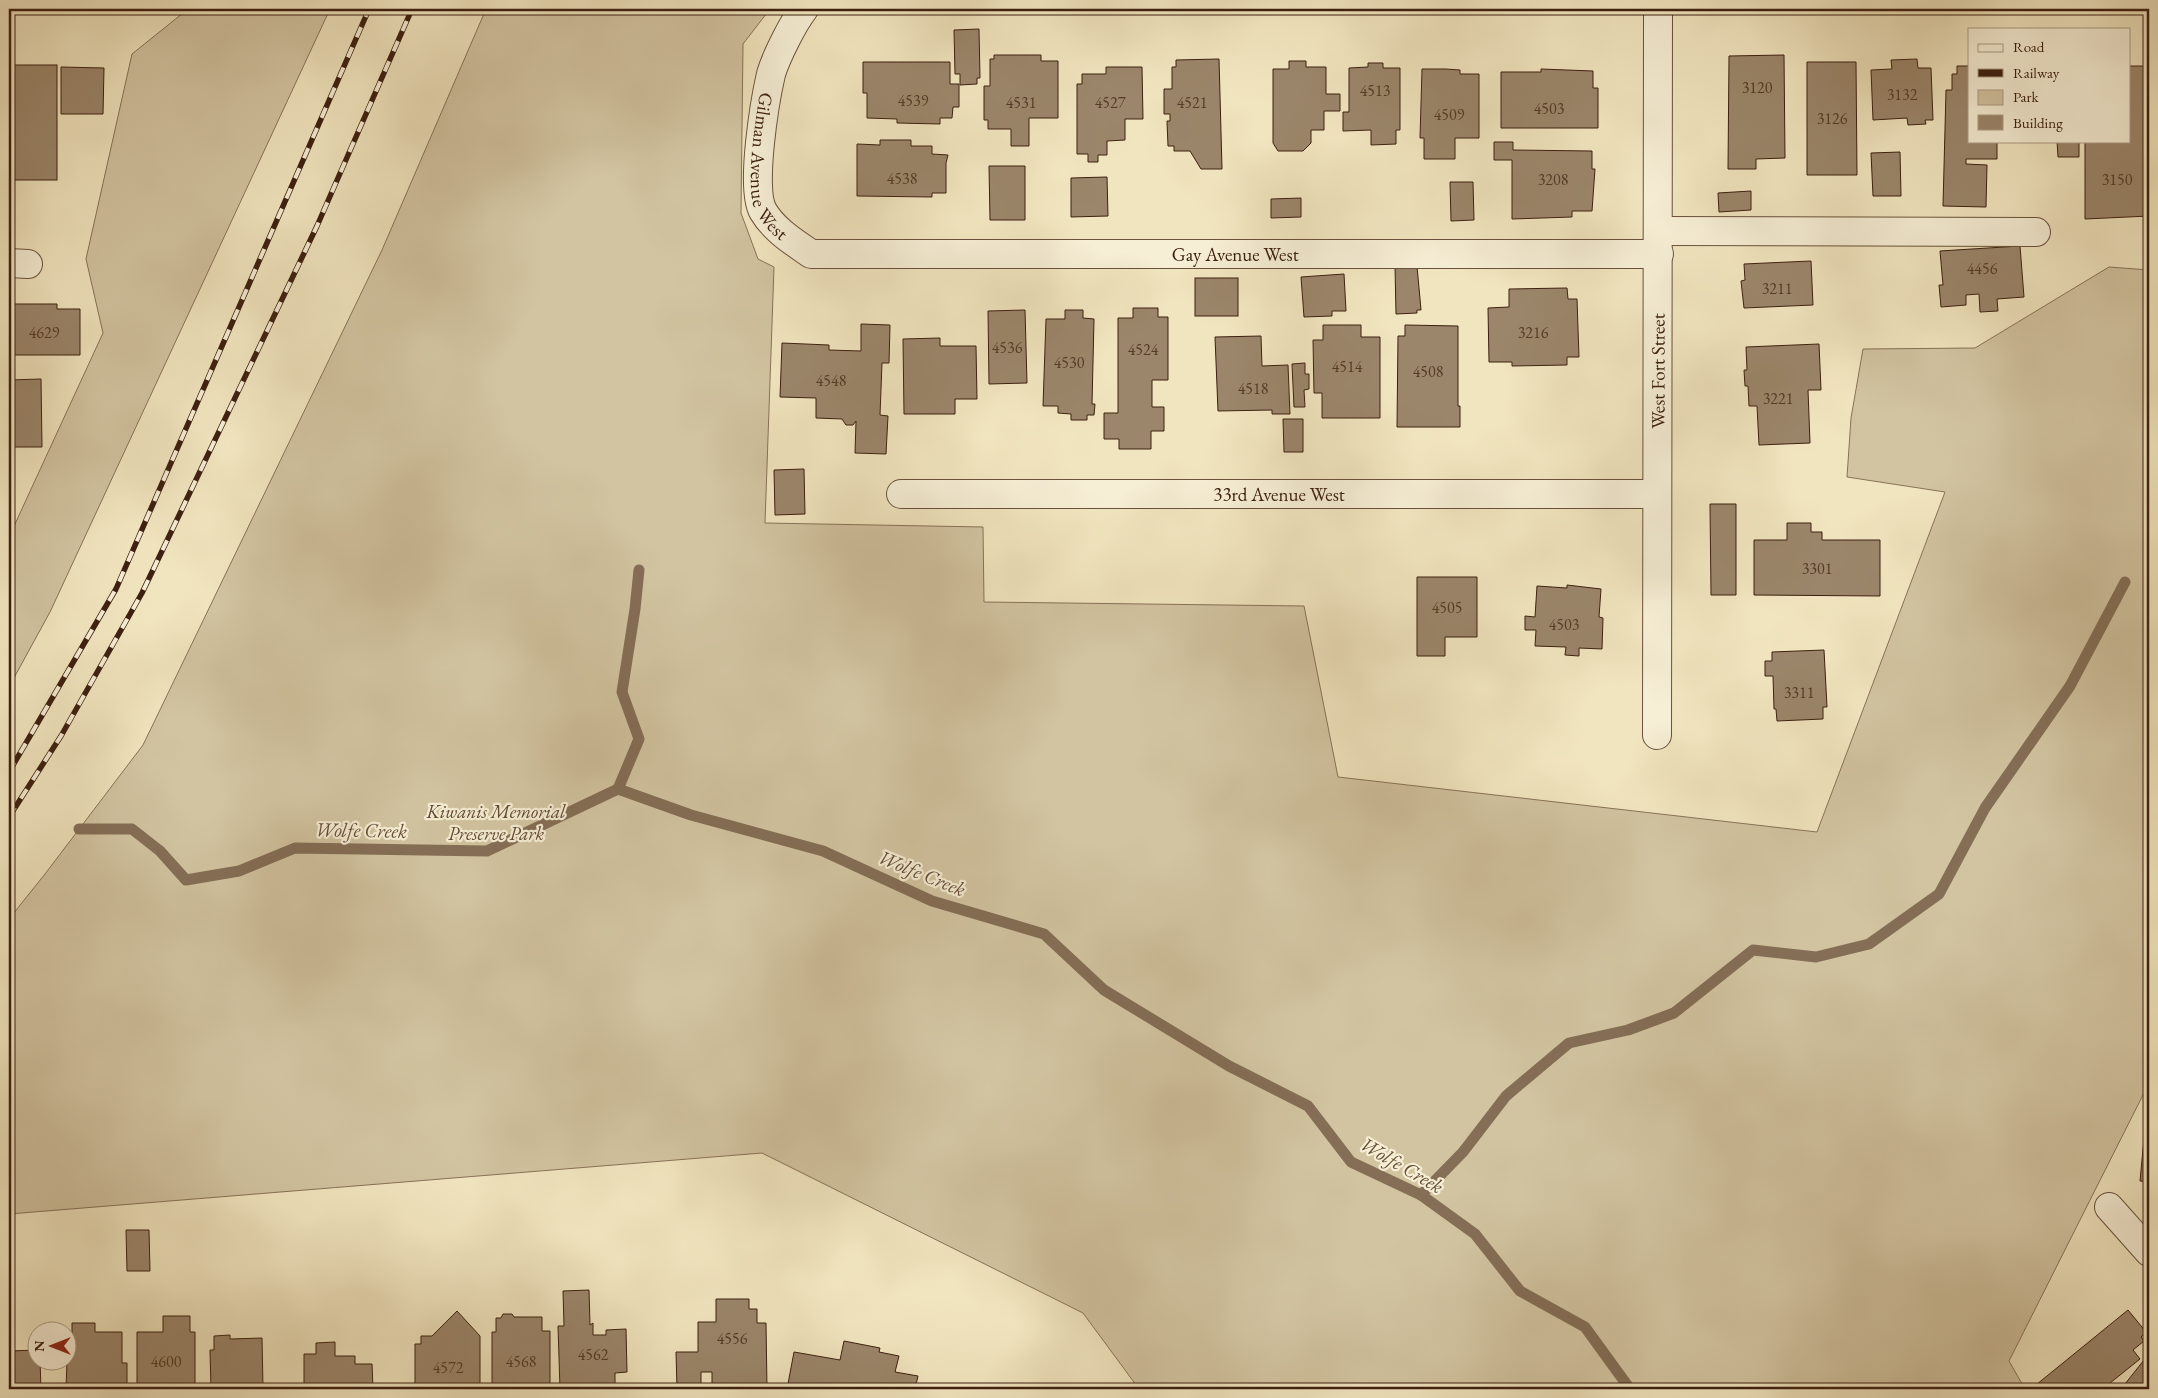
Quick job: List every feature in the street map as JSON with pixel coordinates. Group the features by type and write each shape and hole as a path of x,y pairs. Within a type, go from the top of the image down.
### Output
{"street":[{"name":"Gilman Avenue West","path":"804,9 772,73 760,143 757,177 762,210 780,231 811,254"},
{"name":"West Fort Street","path":"1656,734 1659,242 1658,9"},
{"name":"Gay Avenue West","path":"811,254 1659,242 2036,232"},
{"name":"33rd Avenue West","path":"901,494 1656,494"},
{"path":"2109,1207 2149,1252"}],"green space":[{"path":"188,9 330,9 50,612 9,687 9,537 103,333 86,259 132,54"},
{"name":"Kiwanis Memorial Preserve Park","path":"486,9 770,9 743,44 741,213 758,259 774,267 765,523 983,527 984,602 1304,606 1338,777 1817,832 1945,492 1847,477 1851,418 1863,349 1975,348 2109,267 2149,270 2149,1083 2009,1361 2025,1389 1139,1389 1083,1313 762,1153 9,1214 9,919 143,745 382,250"}],"building":[{"path":"979,29 980,78 977,78 977,84 960,85 960,74 955,74 954,30"},
{"path":"994,55 1041,55 1041,61 1058,61 1058,118 1029,118 1029,146 1011,146 1011,129 988,129 988,120 984,120 984,86 990,86 990,59 994,59"},
{"path":"1784,55 1785,158 1756,159 1756,169 1728,169 1729,56"},
{"path":"1219,59 1222,169 1201,169 1190,151 1174,151 1174,146 1168,146 1167,121 1170,121 1170,114 1164,114 1164,89 1172,89 1172,67 1176,67 1176,60"},
{"path":"1917,59 1918,68 1931,68 1933,120 1925,120 1926,124 1908,125 1907,118 1873,120 1871,70 1892,69 1891,60"},
{"path":"1289,61 1306,61 1306,67 1326,67 1326,94 1340,94 1340,111 1324,111 1324,130 1311,130 1311,143 1303,151 1278,151 1273,143 1273,69 1289,69"},
{"path":"863,62 950,62 950,84 959,84 959,107 953,107 952,118 940,118 940,124 897,123 897,119 867,118 867,93 863,93"},
{"path":"1807,62 1856,62 1857,175 1807,175"},
{"path":"1368,63 1383,63 1383,68 1400,68 1400,130 1396,130 1396,144 1371,145 1371,130 1343,131 1343,112 1349,112 1349,68 1368,67"},
{"path":"9,65 57,65 57,180 9,180"},
{"path":"1957,66 1968,66 1968,142 1997,142 1997,159 1966,159 1966,164 1987,165 1986,207 1943,206 1946,90 1952,90 1952,74 1957,74"},
{"path":"2130,66 2149,66 2149,216 2085,219 2085,142 2130,142"},
{"path":"61,67 104,68 103,114 61,114"},
{"path":"1106,67 1142,67 1143,119 1125,119 1125,140 1107,141 1107,155 1098,155 1098,162 1088,162 1088,154 1077,154 1077,84 1082,84 1082,74 1106,74"},
{"path":"1422,69 1460,70 1460,74 1479,74 1479,138 1455,138 1455,159 1424,159 1424,138 1420,138"},
{"path":"1541,69 1593,71 1593,88 1598,88 1598,128 1501,128 1501,72 1541,72"},
{"path":"880,140 911,140 911,146 932,146 932,154 948,155 946,163 946,193 932,193 932,197 857,196 857,144 880,145"},
{"path":"1494,142 1513,142 1513,150 1592,151 1592,169 1595,169 1592,211 1572,211 1572,217 1512,219 1512,160 1494,160"},
{"path":"2057,142 2079,142 2079,157 2058,157"},
{"path":"1900,152 1901,196 1873,196 1871,153"},
{"path":"989,166 1025,166 1025,220 990,220"},
{"path":"1107,177 1108,216 1071,217 1071,178"},
{"path":"1450,182 1473,182 1474,220 1451,221"},
{"path":"1751,191 1751,210 1719,212 1718,193"},
{"path":"1301,198 1301,217 1271,218 1271,199"},
{"path":"2020,246 2024,297 1997,299 1998,311 1980,312 1979,294 1966,295 1966,305 1941,307 1939,285 1943,285 1940,251"},
{"path":"1811,261 1813,305 1744,308 1741,281 1745,280 1744,264"},
{"path":"1395,266 1417,266 1421,310 1417,310 1417,313 1396,314"},
{"path":"1344,274 1346,311 1332,311 1332,316 1304,317 1301,277"},
{"path":"1195,278 1238,278 1238,316 1195,316"},
{"path":"1567,288 1568,299 1577,299 1579,357 1567,357 1567,365 1512,366 1512,362 1489,362 1488,308 1509,307 1509,289"},
{"path":"9,296 14,296 14,304 57,304 57,309 80,309 80,355 9,355"},
{"path":"1133,308 1158,308 1158,317 1168,317 1168,380 1152,380 1152,407 1164,407 1164,431 1151,431 1151,449 1119,449 1119,439 1104,439 1104,413 1118,413 1118,318 1133,318"},
{"path":"1025,310 1027,383 989,384 988,311"},
{"path":"1065,310 1083,310 1083,318 1094,319 1092,404 1095,404 1094,415 1087,415 1087,420 1071,420 1071,414 1058,413 1058,406 1043,406 1046,319 1065,319"},
{"path":"861,324 890,325 889,363 882,363 880,415 888,416 886,454 855,453 856,421 853,425 846,425 842,419 816,418 816,398 780,397 782,343 829,345 829,350 861,351"},
{"path":"1323,325 1361,325 1361,337 1380,337 1380,418 1322,418 1322,393 1314,393 1313,340 1323,340"},
{"path":"1405,325 1458,326 1458,406 1460,406 1460,427 1397,427 1398,336 1405,336"},
{"path":"1261,336 1262,366 1288,365 1290,414 1272,414 1272,410 1218,411 1215,337"},
{"path":"940,338 940,346 976,346 977,399 955,399 955,414 904,414 903,339"},
{"path":"1819,344 1821,390 1808,390 1810,443 1759,445 1757,406 1749,406 1748,386 1745,386 1744,370 1747,370 1746,347"},
{"path":"1305,363 1305,374 1309,374 1309,389 1304,390 1305,407 1294,407 1292,364"},
{"path":"41,379 42,447 9,447 9,380"},
{"path":"1283,419 1303,419 1303,452 1284,452"},
{"path":"804,469 805,514 775,515 774,470"},
{"path":"1710,504 1736,504 1736,595 1711,595"},
{"path":"1787,523 1811,523 1811,532 1822,532 1822,540 1880,540 1880,596 1754,595 1754,540 1787,540"},
{"path":"1417,577 1477,577 1477,637 1445,637 1445,656 1417,656"},
{"path":"1567,585 1601,589 1599,617 1603,618 1602,649 1579,648 1579,656 1565,655 1566,647 1535,646 1536,630 1525,630 1525,616 1535,617 1537,586 1567,588"},
{"path":"1824,650 1827,707 1823,707 1823,719 1777,721 1776,709 1774,709 1773,676 1765,676 1765,661 1772,661 1772,652"},
{"path":"2146,1117 2149,1117 2149,1182 2140,1181"},
{"path":"126,1230 149,1230 150,1271 127,1271"},
{"path":"589,1290 590,1325 593,1323 593,1335 606,1335 606,1330 626,1329 627,1372 615,1373 615,1389 560,1389 558,1326 564,1326 563,1291"},
{"path":"716,1299 749,1299 749,1309 757,1309 757,1323 766,1323 767,1389 712,1389 712,1372 701,1372 701,1389 677,1389 676,1352 698,1352 698,1322 716,1322"},
{"path":"2128,1310 2146,1332 2141,1337 2144,1341 2133,1350 2140,1359 2105,1387 2113,1389 2031,1389"},
{"path":"457,1311 480,1336 480,1389 415,1389 415,1344 421,1344 421,1336 432,1336"},
{"path":"503,1314 512,1314 514,1317 542,1317 542,1331 550,1331 550,1389 492,1389 492,1332 496,1332 496,1318 501,1318"},
{"path":"163,1316 190,1316 190,1332 195,1332 195,1389 137,1389 137,1332 163,1332"},
{"path":"78,1323 95,1323 95,1332 122,1332 122,1363 127,1363 127,1384 121,1384 121,1389 66,1389 67,1370 78,1370"},
{"path":"230,1335 230,1339 262,1338 263,1389 211,1389 210,1350 214,1350 214,1336"},
{"path":"844,1341 880,1348 879,1352 899,1356 895,1372 918,1376 915,1389 787,1389 794,1352 840,1360"},
{"path":"335,1342 335,1356 355,1356 355,1364 372,1364 373,1389 304,1389 304,1354 316,1354 316,1343"},
{"path":"28,1350 28,1370 40,1370 41,1389 9,1389 9,1351"},
{"path":"2144,1360 2147,1363 2149,1361 2149,1389 2121,1389"}],"waterway":[{"path":"618,789 639,739 622,692 639,570"},
{"path":"1421,1195 1463,1152 1506,1096 1569,1043 1628,1030 1674,1013 1753,950 1816,957 1869,944 1939,894 1985,808 2070,686 2125,582"},
{"name":"Wolfe Creek","path":"79,829 132,829 160,851 186,880 239,871 295,848 487,851 618,789 691,815 823,851 932,901 1044,934 1104,990 1229,1066 1308,1106 1351,1162 1421,1195 1475,1234 1520,1291 1585,1327 1630,1389"}],"railway":[{"path":"9,772 116,589 369,9"},
{"path":"9,817 61,736 142,593 317,226 412,9"}]}
